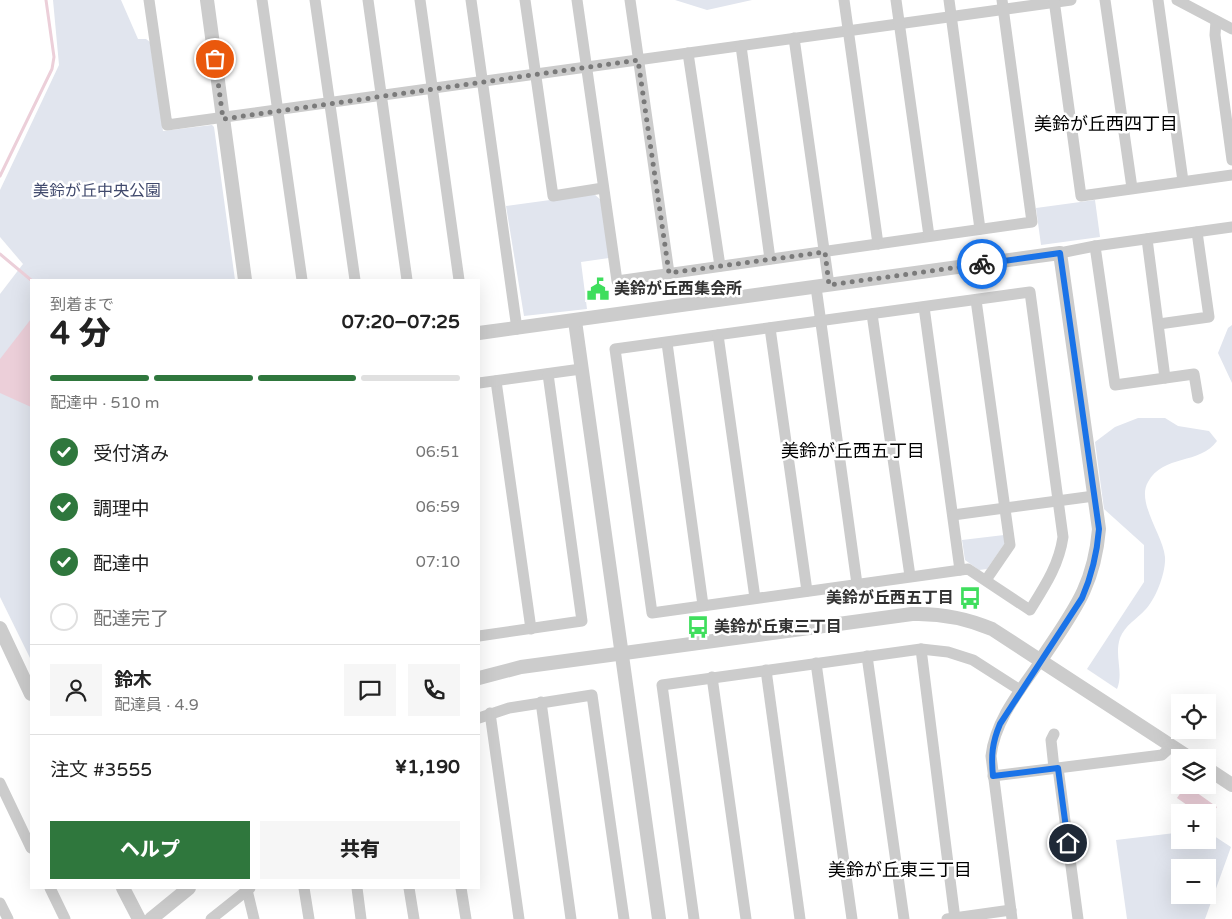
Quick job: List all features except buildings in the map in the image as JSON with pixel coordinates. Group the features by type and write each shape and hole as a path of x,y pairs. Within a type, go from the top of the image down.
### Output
{"street":[{"path":"149,0 168,125 223,119 432,88 900,24 1002,5 1071,0"},
{"path":"207,0 245,279"},
{"path":"262,0 302,279"},
{"path":"315,0 355,279"},
{"path":"368,0 407,279"},
{"path":"420,0 458,279"},
{"path":"471,0 517,329"},
{"path":"525,0 553,196 603,188"},
{"path":"577,0 617,281 1032,222 1002,5"},
{"path":"630,0 669,273"},
{"path":"844,0 878,244"},
{"path":"896,0 929,236"},
{"path":"949,0 980,230"},
{"path":"1105,0 1132,188"},
{"path":"1158,0 1183,182"},
{"path":"1177,0 1232,29"},
{"path":"1054,1 1081,196 1232,175"},
{"path":"1216,20 1215,35 1232,160"},
{"path":"794,38 825,252 821,321 857,584"},
{"path":"741,46 770,259"},
{"path":"688,53 720,266"},
{"path":"480,334 1060,253 1095,246 1232,227"},
{"path":"1159,324 1209,317 1197,232"},
{"path":"1147,239 1165,378"},
{"path":"1095,246 1115,385 1194,374 1198,398"},
{"path":"921,649 953,919 1011,914 993,776 992,741 1020,690 1082,598 1092,575 1097,555 1099,529 1060,253"},
{"path":"1030,292 1059,501 1062,536 1061,552 1054,572 1030,610 968,569 652,613 615,349 872,314 1030,292"},
{"path":"976,300 1010,544 986,580"},
{"path":"924,307 960,570"},
{"path":"872,314 910,576"},
{"path":"575,321 658,919"},
{"path":"770,328 807,591"},
{"path":"718,335 755,598"},
{"path":"667,343 703,605"},
{"path":"480,383 582,369"},
{"path":"480,632 531,629 582,621 548,374"},
{"path":"496,381 531,629"},
{"path":"953,515 1094,496"},
{"path":"480,678 521,667 928,613 975,622 992,629 1176,749"},
{"path":"2,636 30,692"},
{"path":"694,919 662,685 921,649 948,652 973,660 1020,690"},
{"path":"867,656 904,919"},
{"path":"816,663 852,919"},
{"path":"766,670 800,919"},
{"path":"712,678 746,919"},
{"path":"518,919 484,716 541,702 592,695 624,919"},
{"path":"541,702 571,919"},
{"path":"1054,734 1051,740 1078,919"},
{"path":"993,776 1162,755 1172,746"},
{"path":"1216,774 1232,785"},
{"path":"0,783 30,846"},
{"path":"50,889 65,919"},
{"path":"124,889 139,919"},
{"path":"151,919 188,889"},
{"path":"211,919 248,889 254,919"},
{"path":"304,889 309,919"},
{"path":"357,889 361,919"},
{"path":"409,889 414,919"},
{"path":"462,889 466,919"},
{"path":"0,903 8,919"}],"green space":[{"name":"美鈴が丘中央公園","path":"53,0 121,0 138,39 146,39 150,42 163,131 212,125 214,127 235,279 30,279 30,658 0,597 0,294 23,264 0,237 0,190 59,65"},
{"path":"675,0 752,0 707,10"},
{"path":"594,194 601,200 609,258 581,262 587,309 524,316 506,206"},
{"path":"1095,200 1100,237 1041,245 1036,208"},
{"path":"1232,325 1232,383 1218,353 1228,328"},
{"path":"1138,418 1165,418 1178,426 1209,431 1217,441 1210,449 1201,454 1163,467 1148,482 1145,490 1145,499 1163,548 1165,557 1164,570 1149,605 1128,626 1120,638 1118,651 1120,676 1117,689 1087,669 1144,582 1144,545 1104,509 1095,442 1115,427"},
{"path":"1004,535 1005,543 987,569 979,570 965,560 962,540"},
{"path":"1171,833 1171,849 1216,849 1216,837 1231,847 1216,889 1216,859 1171,859 1171,904 1210,904 1205,919 1127,919 1116,840"}],"shaded area":[{"path":"30,320 30,407 0,393 0,359"},
{"path":"1180,794 1199,794 1213,804 1186,804 1177,798"}],"waterway":[{"path":"0,176 52,69 54,57 46,0"},
{"path":"0,254 30,279"}],"way so far":[{"path":"215,59 223,119 638,60 669,273 825,252 829,285 982,264"}],"place":[{"name":"美鈴が丘西集会所","path":"598,289"},
{"name":"美鈴が丘西五丁目","path":"970,598"},
{"name":"美鈴が丘東三丁目","path":"698,627"}],"district":[{"name":"美鈴が丘西四丁目","path":"1106,124"},
{"name":"美鈴が丘西五丁目","path":"853,451"},
{"name":"美鈴が丘東三丁目","path":"900,870"}],"route":[{"path":"982,264 1060,253 1099,529 1097,555 1092,575 1082,598 1020,690 1000,724 992,741 991,756 993,776 1058,768 1068,843"}]}
